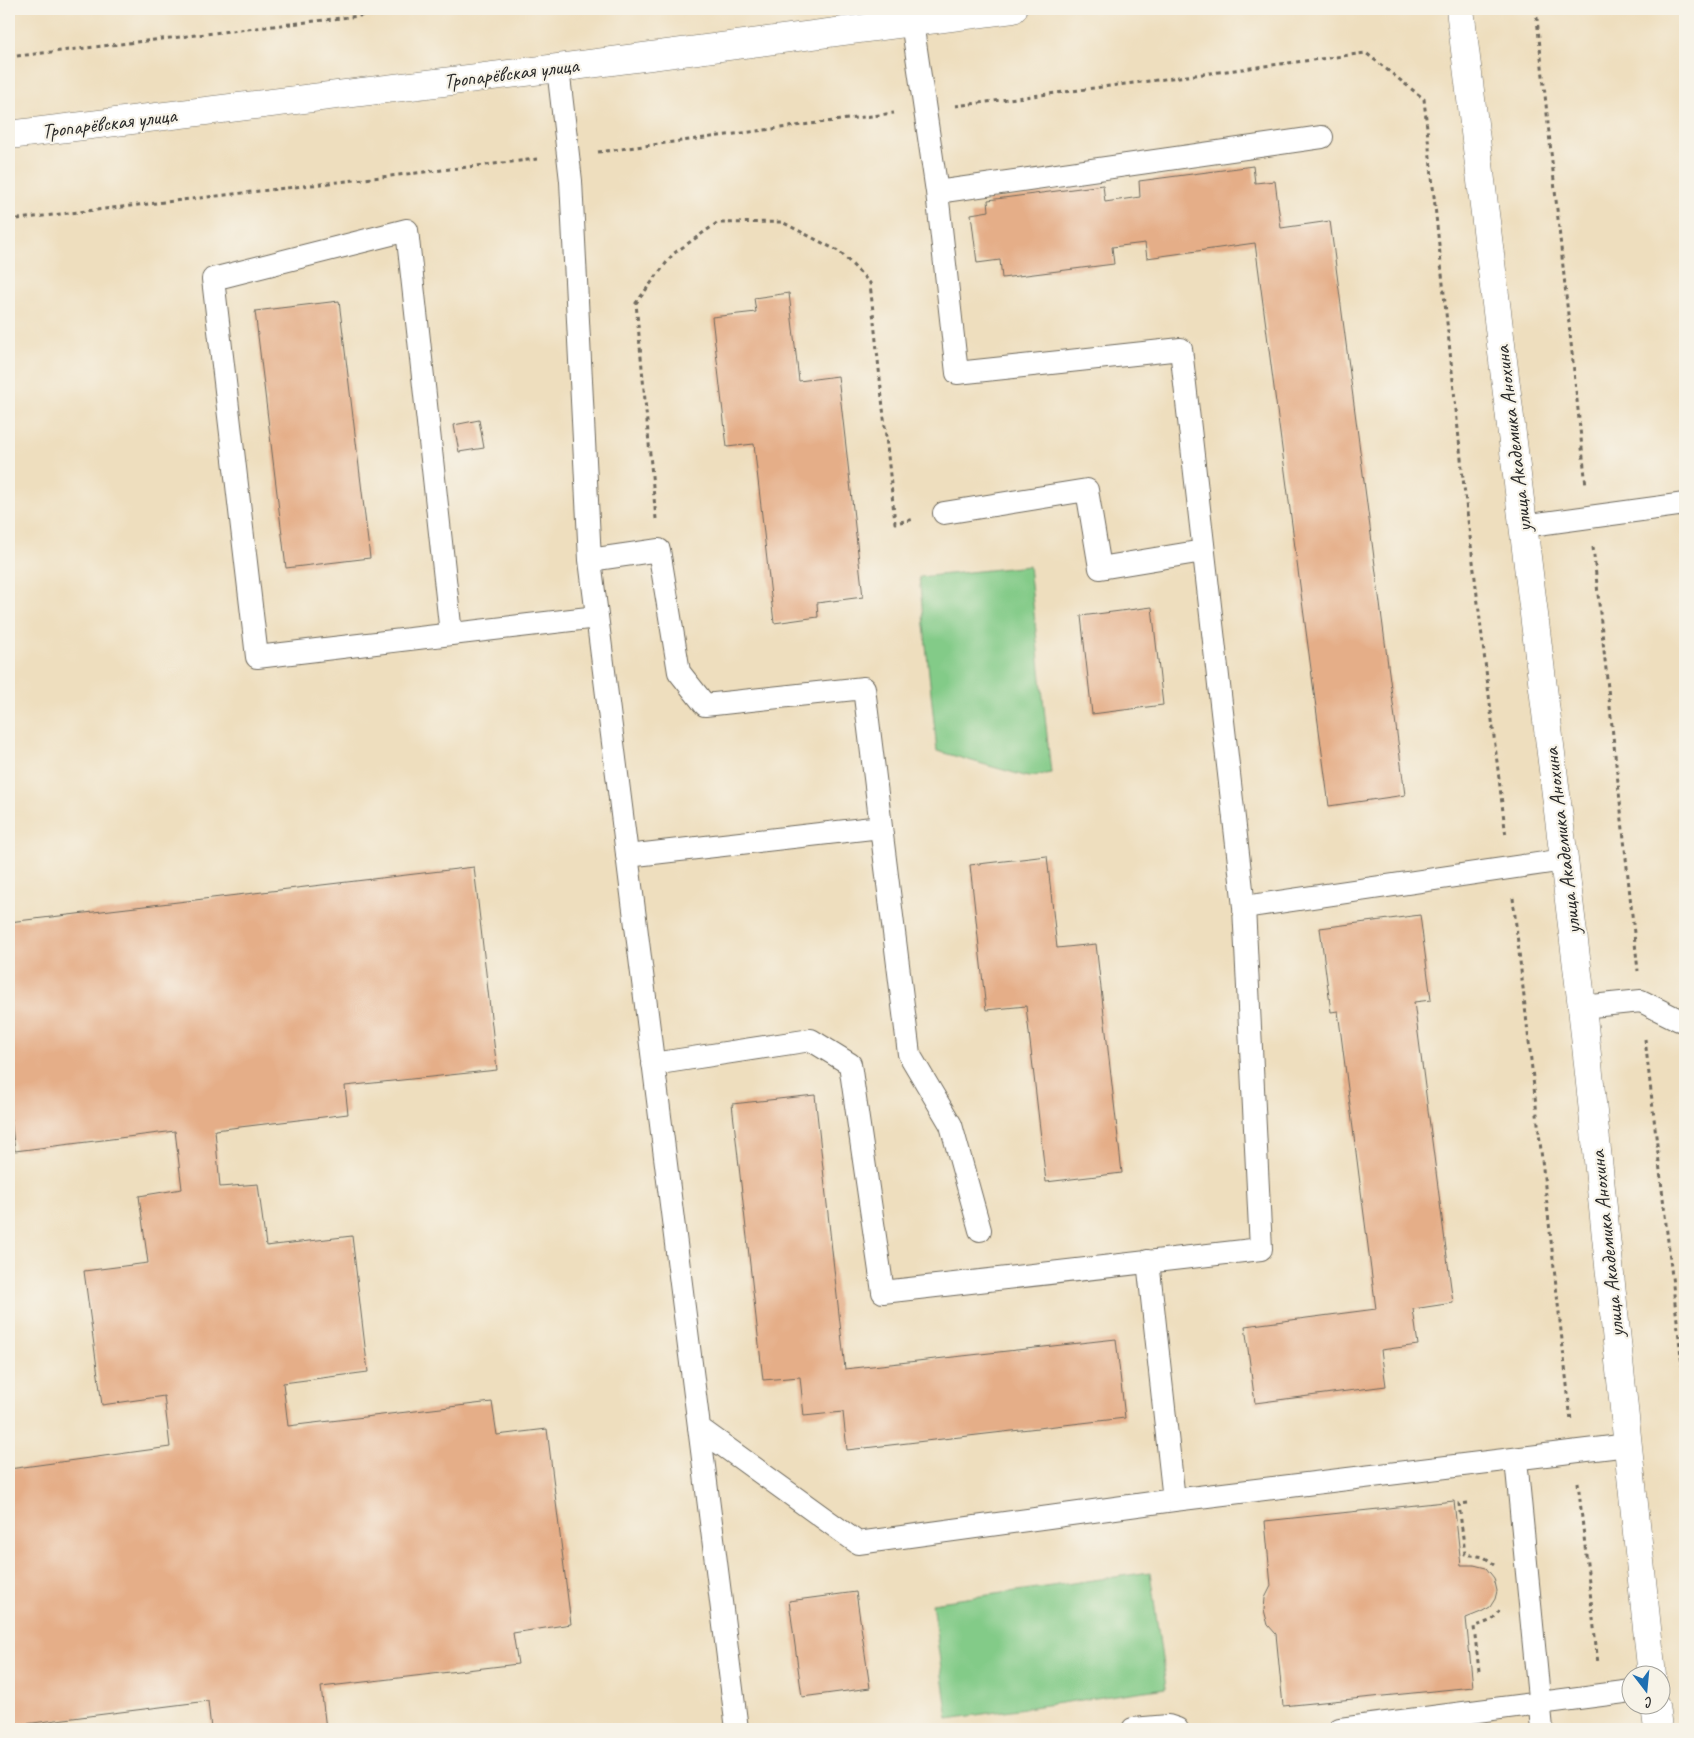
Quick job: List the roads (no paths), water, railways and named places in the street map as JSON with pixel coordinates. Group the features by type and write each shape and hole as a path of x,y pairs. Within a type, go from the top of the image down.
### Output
{"street":[{"name":"Тропарёвская улица","path":"9,131 558,68 1013,9"},
{"name":"улица Академика Анохина","path":"1460,9 1582,1007 1651,1666"},
{"path":"1656,1716 1658,1729"}],"lane":[{"path":"653,1064 811,1040 850,1064 883,1292 1261,1248 1244,907 1180,349 957,373 937,192 912,22"},
{"path":"558,68 569,155 590,560 736,1729"},
{"path":"937,192 1322,137"},
{"path":"451,634 407,230 213,279 256,657 451,634 597,616"},
{"path":"944,513 1087,490 1100,568 1204,552"},
{"path":"1524,526 1685,504"},
{"path":"590,560 659,550 680,672 705,705 864,688 909,1054 951,1125 980,1230"},
{"path":"627,856 881,827"},
{"path":"1244,907 1564,860"},
{"path":"1582,1007 1641,1001 1683,1023"},
{"path":"1148,1261 1174,1500"},
{"path":"699,1428 858,1543 1174,1500 1628,1445"},
{"path":"1516,1459 1542,1729"},
{"path":"1340,1729 1622,1692"},
{"path":"1133,1729 1168,1726 1177,1729"}]}
